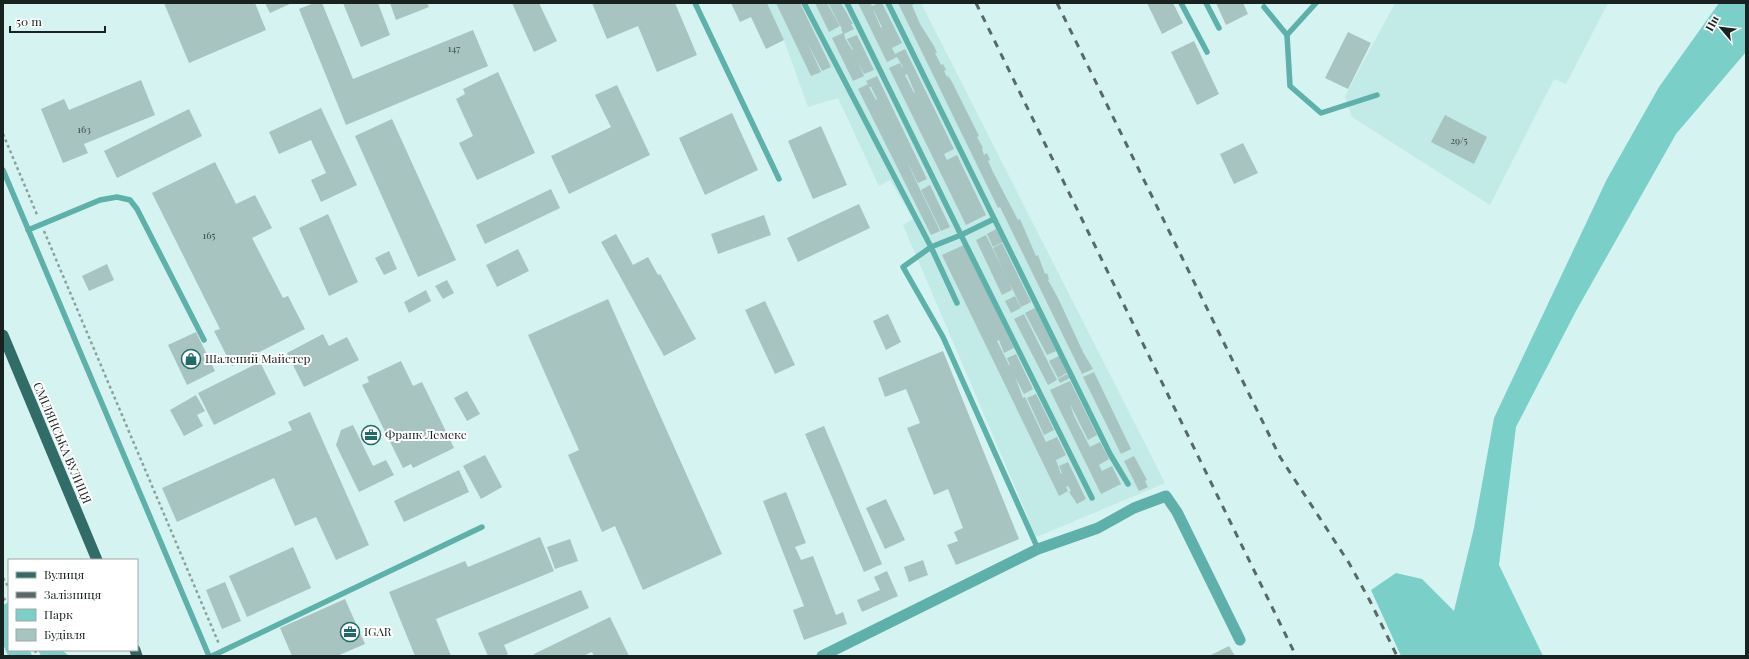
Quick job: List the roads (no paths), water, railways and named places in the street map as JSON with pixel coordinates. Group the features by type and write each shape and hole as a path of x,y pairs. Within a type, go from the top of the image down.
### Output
{"main road":[{"name":"СМІЛЯНСЬКА ВУЛИЦЯ","path":"3,335 97,559"}],"street":[{"path":"822,656 1038,549 1098,528 1134,508 1166,496 1177,512 1240,640"}],"lane":[{"path":"695,3 779,179"},
{"path":"804,3 931,247 957,303"},
{"path":"847,3 1092,498"},
{"path":"888,3 1107,447 1128,484"},
{"path":"1181,3 1207,52"},
{"path":"1206,3 1219,28"},
{"path":"1287,35 1316,3"},
{"path":"1264,7 1287,35 1290,86 1321,113 1377,96"},
{"path":"3,170 209,656"},
{"path":"28,230 100,200 118,197 130,200 137,209 204,340"},
{"path":"994,219 961,235 931,247 903,267 943,337 1038,549"},
{"path":"212,656 482,527"}],"railway":[{"path":"976,3 1296,656"},
{"path":"1057,3 1280,457 1349,563 1370,601 1397,656"}],"place":[{"name":"Шалений Майстер","path":"191,359"},
{"name":"Франк Лемекс","path":"371,435"},
{"name":"IGAR","path":"350,632"}]}
